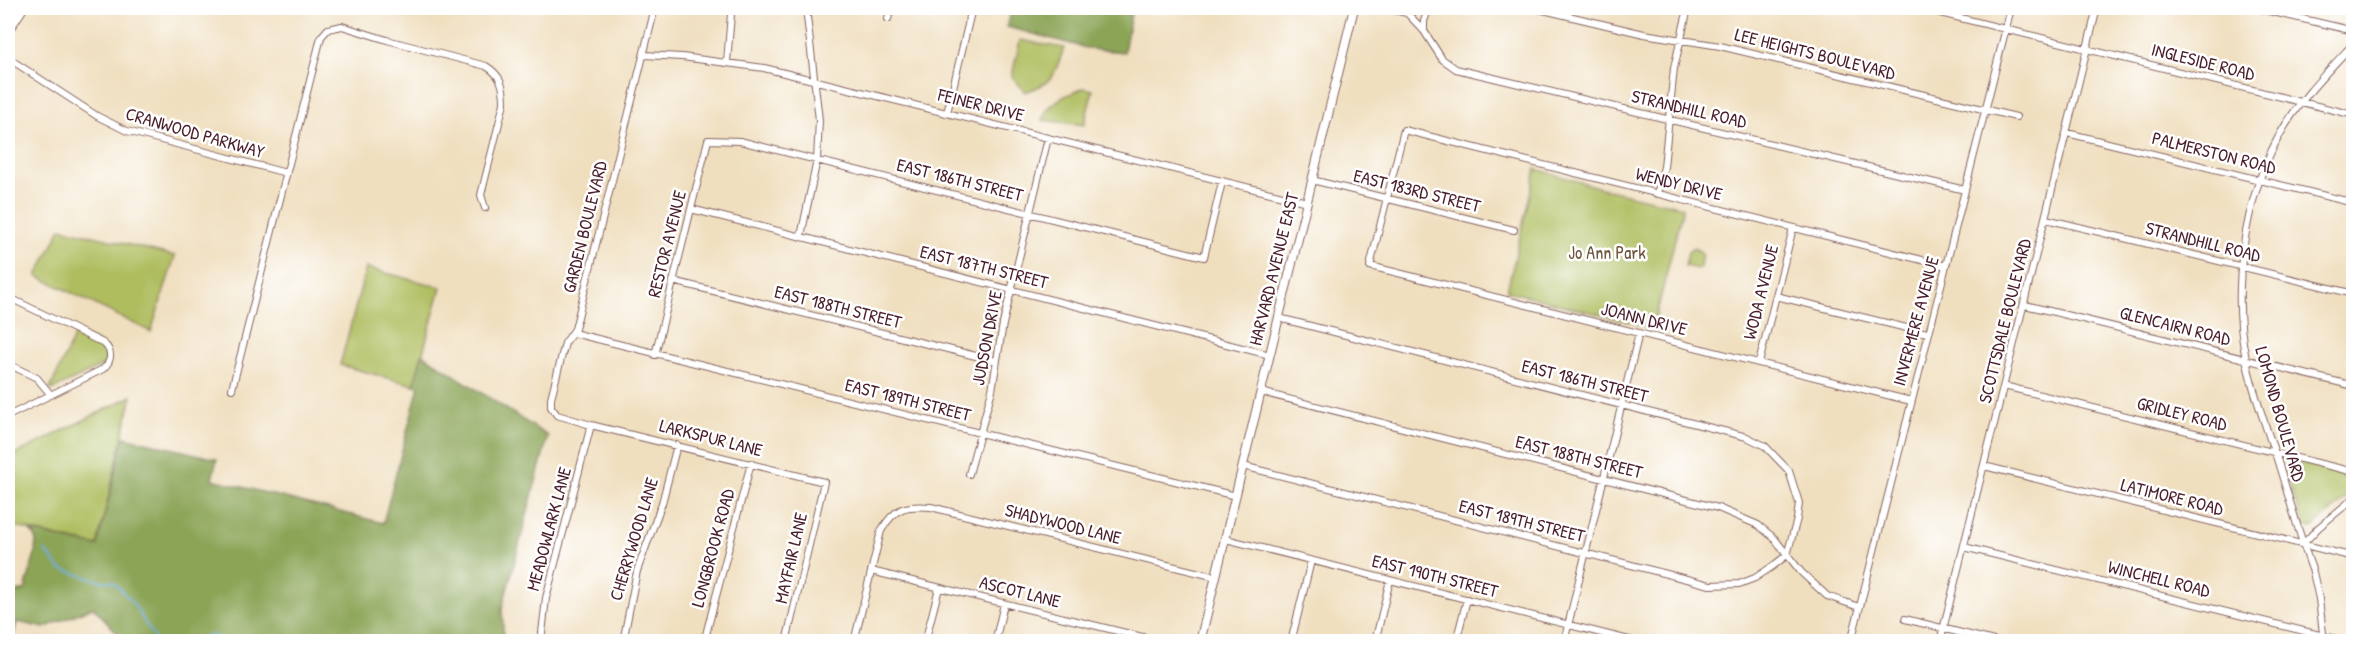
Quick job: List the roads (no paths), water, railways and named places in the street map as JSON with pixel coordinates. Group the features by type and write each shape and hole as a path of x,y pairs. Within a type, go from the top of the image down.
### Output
{"main road":[{"path":"8,31 23,8"},
{"name":"HARVARD AVENUE EAST","path":"1200,642 1354,8"}],"street":[{"name":"GARDEN BOULEVARD","path":"591,424 557,415 551,407 551,398 565,343 573,333 655,8"},
{"path":"801,236 817,160 819,120 806,8"},
{"path":"888,19 891,8"},
{"path":"947,113 972,8"},
{"path":"1385,8 1407,13 1422,8"},
{"path":"1424,31 1429,8"},
{"name":"LEE HEIGHTS BOULEVARD","path":"1535,8 1644,34 1754,54 2016,117"},
{"path":"1657,194 1664,167 1667,119 1674,68 1688,8"},
{"name":"INGLESIDE ROAD","path":"1925,8 2354,115"},
{"name":"INVERMERE AVENUE","path":"1851,642 1927,333 2011,8"},
{"name":"SCOTTSDALE BOULEVARD","path":"1940,642 2097,8"},
{"path":"2256,8 2354,31"},
{"name":"STRANDHILL ROAD","path":"1407,13 1424,31 1442,58 1456,69 1965,190"},
{"path":"727,62 731,14"},
{"name":"CRANWOOD PARKWAY","path":"232,389 321,37 328,29 342,26 486,66 496,72 504,91 504,103 481,195 485,208"},
{"name":"LOMOND BOULEVARD","path":"2324,638 2319,599 2246,359 2241,310 2241,266 2247,220 2277,140 2301,102 2354,43"},
{"name":"FEINER DRIVE","path":"644,56 727,62 816,80 1307,202"},
{"name":"CRANWOOD PARKWAY","path":"8,58 97,116 127,131 286,173"},
{"name":"WENDY DRIVE","path":"1387,199 1404,130 1946,266"},
{"name":"PALMERSTON ROAD","path":"2067,133 2354,203"},
{"name":"JUDSON DRIVE","path":"969,474 992,390 1012,289 1048,138"},
{"name":"EAST 186TH STREET","path":"708,140 740,141 1204,257 1222,182"},
{"name":"RESTOR AVENUE","path":"655,355 708,140"},
{"name":"EAST 183RD STREET","path":"1312,180 1514,230"},
{"name":"JOANN DRIVE","path":"1387,199 1370,266 1911,401"},
{"name":"EAST 187TH STREET","path":"691,209 1270,355"},
{"name":"STRANDHILL ROAD","path":"2046,219 2354,294"},
{"name":"WODA AVENUE","path":"1759,363 1792,228"},
{"name":"EAST 188TH STREET","path":"673,281 996,361"},
{"path":"1776,296 1927,333"},
{"path":"8,297 103,343 111,356 103,369 8,416"},
{"name":"GLENCAIRN ROAD","path":"2025,304 2354,386"},
{"name":"EAST 186TH STREET","path":"1279,318 1747,437 1765,446 1789,471 1799,503 1787,555"},
{"name":"EAST 189TH STREET","path":"573,333 1236,496"},
{"path":"1564,642 1639,333"},
{"path":"8,364 37,378 51,394"},
{"name":"GRIDLEY ROAD","path":"2004,386 2354,472"},
{"name":"EAST 188TH STREET","path":"1261,392 1719,507 1758,525 1774,538 1814,587 1827,596 1859,607"},
{"name":"LARKSPUR LANE","path":"591,424 824,482"},
{"name":"MEADOWLARK LANE","path":"542,642 546,598 591,424"},
{"name":"CHERRYWOOD LANE","path":"623,642 637,571 662,503 677,445"},
{"name":"LONGBROOK ROAD","path":"704,642 751,463"},
{"name":"EAST 189TH STREET","path":"1243,466 1710,585 1727,585 1755,578 1787,555"},
{"name":"LATIMORE ROAD","path":"1984,466 2354,557"},
{"name":"MAYFAIR LANE","path":"786,642 824,482"},
{"path":"2303,544 2318,528 2354,498"},
{"name":"SHADYWOOD LANE","path":"871,571 881,531 889,518 902,508 931,507 1216,577"},
{"name":"EAST 190TH STREET","path":"1226,539 1637,642"},
{"name":"WINCHELL ROAD","path":"1964,547 2324,638 2348,642"},
{"path":"1291,642 1311,561"},
{"path":"854,642 871,571"},
{"name":"ASCOT LANE","path":"871,571 1163,642"},
{"path":"1375,642 1390,580"},
{"path":"925,642 939,588"},
{"path":"1456,642 1467,599"},
{"path":"995,642 1004,604"},
{"path":"1905,619 1998,642"}],"waterway":[{"path":"45,550 60,569 101,581 114,582 133,603 157,642"},
{"path":"200,642 201,638 212,635 228,642"}],"park label":[{"name":"Jo Ann Park","path":"1607,253"}]}
